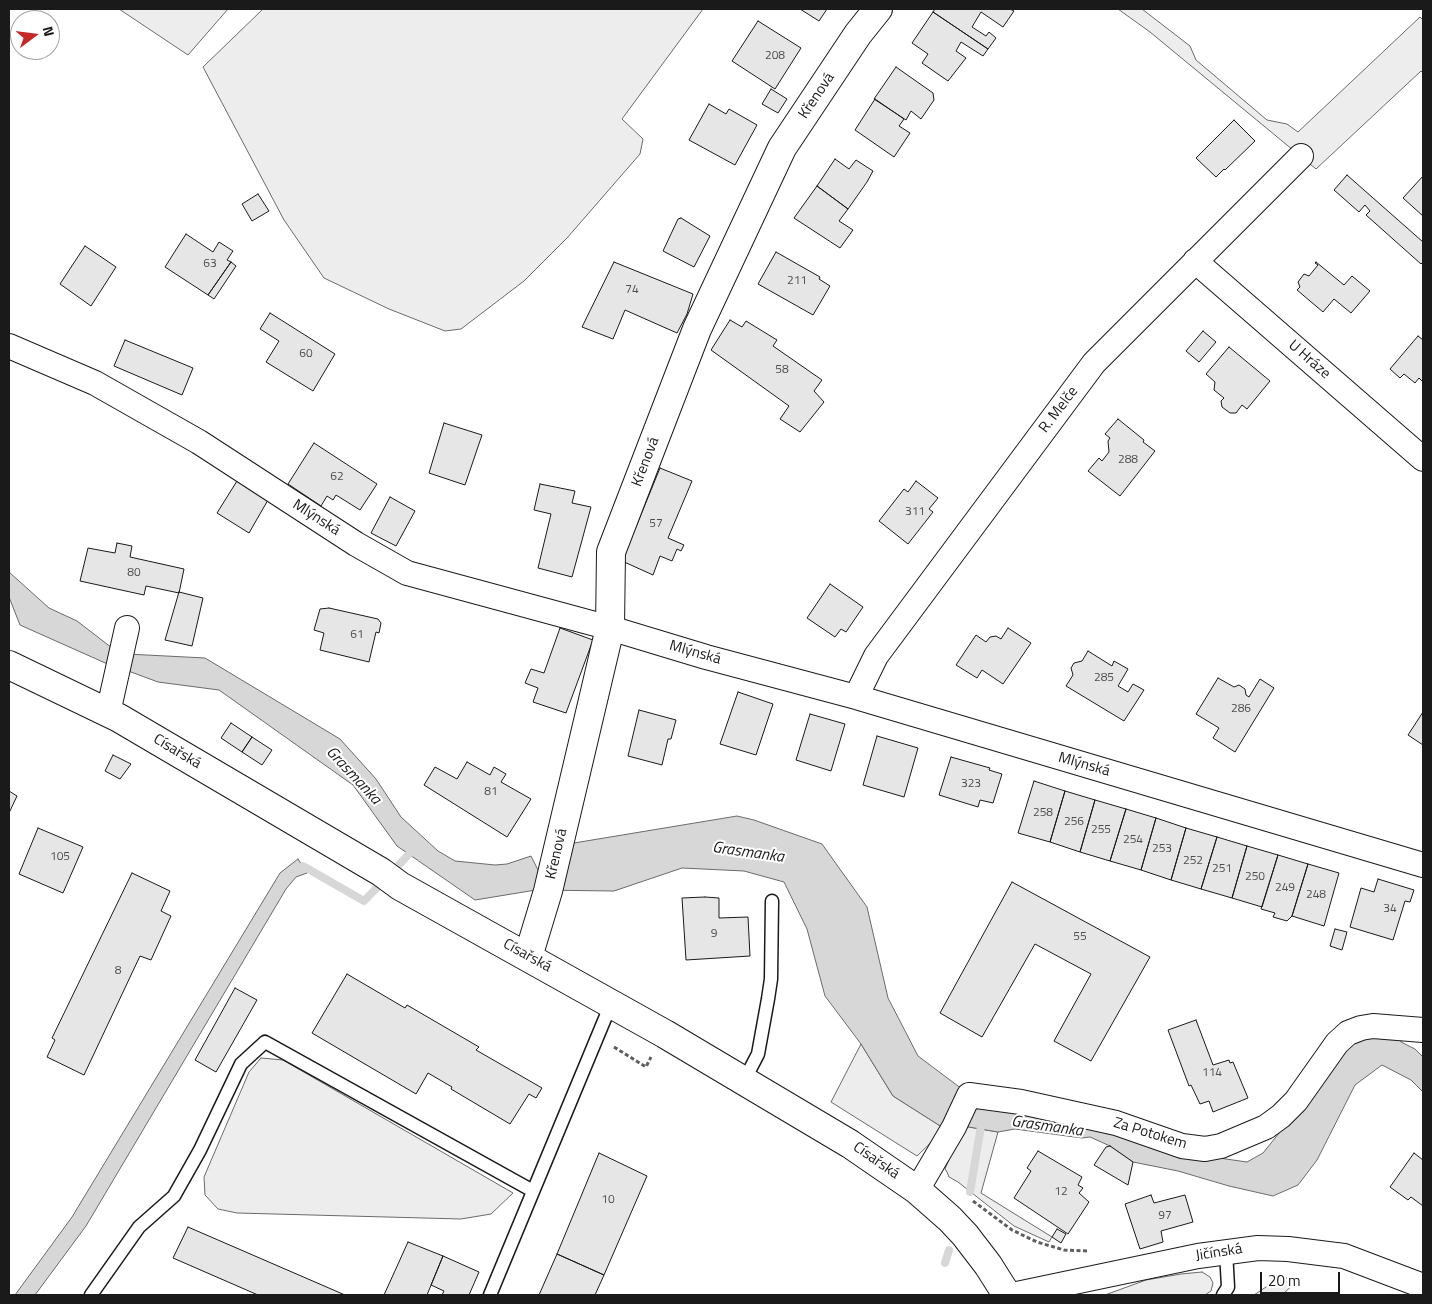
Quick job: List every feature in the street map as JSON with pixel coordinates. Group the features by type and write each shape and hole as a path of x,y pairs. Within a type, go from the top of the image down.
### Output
{"street":[{"name":"Křenová","path":"528,957 550,879 610,628 611,552 696,329 782,148 858,34 878,9"},
{"name":"R. Melče","path":"856,697 876,656 1094,363 1301,156"},
{"name":"U Hráze","path":"1195,261 1423,459"},
{"name":"Mlýnská","path":"9,346 95,383 199,442 356,544 408,572 610,628 706,657 856,697 1423,865"},
{"path":"108,713 127,628"},
{"name":"Císařská","path":"9,665 127,723 391,879 611,1004 850,1144 917,1190 957,1227 988,1266 1007,1295"},
{"name":"Za Potokem","path":"917,1190 954,1127 970,1093 1116,1122 1182,1146 1205,1149 1221,1146 1239,1139 1266,1127 1281,1116 1296,1101 1337,1043 1348,1034 1360,1028 1373,1026 1423,1030"},
{"name":"Jičínská","path":"1012,1295 1226,1251 1258,1248 1288,1249 1344,1256 1423,1286"}],"lane":[{"path":"744,1081 758,1054 771,980 772,901"},
{"path":"490,1295 611,1004"},
{"path":"91,1295 139,1227 174,1196 200,1150 240,1064 265,1042 533,1191"},
{"path":"1223,1295 1228,1287 1226,1251"}],"shaded area":[{"path":"119,9 228,9 188,55"},
{"path":"263,9 703,9 622,119 643,139 640,154 567,238 524,281 461,329 445,331 389,309 324,278 284,220 203,67"},
{"path":"1118,9 1142,9 1190,46 1196,60 1267,120 1287,124 1298,132 1420,17 1423,20 1423,73 1421,71 1316,169 1150,32"},
{"path":"861,1044 893,1096 945,1129 917,1156 831,1102"},
{"path":"261,1058 283,1060 513,1193 491,1214 461,1219 237,1213 218,1209 205,1195 204,1177 249,1072"},
{"path":"963,1126 998,1132 981,1193 1052,1237 1049,1242 1014,1226 949,1177 945,1169"},
{"path":"1202,1272 1210,1277 1213,1283 1211,1291 1205,1295 1105,1295 1146,1280"},
{"path":"1281,1277 1298,1280 1282,1295 1254,1295"}],"water":[{"name":"Grasmanka","path":"9,572 49,608 77,621 116,651 127,654 205,658 340,739 376,779 401,817 438,851 455,861 495,865 507,864 531,856 539,872 566,864 574,843 737,816 754,820 822,844 867,907 888,998 918,1056 962,1089 1020,1110 1205,1156 1247,1162 1263,1153 1353,1041 1386,1035 1415,1049 1423,1057 1423,1092 1411,1080 1382,1065 1355,1085 1317,1160 1298,1185 1273,1196 1229,1186 1178,1171 1133,1162 1110,1146 1090,1137 1082,1138 1015,1129 998,1132 963,1126 945,1129 893,1096 861,1044 825,996 807,929 784,882 744,871 682,868 614,891 536,890 475,900 397,846 353,785 219,690 158,682 112,666 20,625 9,597"},
{"path":"298,859 307,873 296,877 286,889 86,1226 35,1295 15,1295 72,1217 280,873"}],"building":[{"path":"800,9 827,9 819,21"},
{"path":"935,9 1010,9 1014,11 1003,27 981,12 972,27 986,36 989,32 996,38 988,49 933,12"},
{"path":"933,12 988,49 983,56 961,42 956,51 966,58 948,81 922,63 928,54 912,43"},
{"path":"758,21 801,48 775,89 732,61"},
{"path":"896,67 933,93 934,100 921,119 911,111 906,120 874,99"},
{"path":"771,89 787,99 778,113 762,104"},
{"path":"875,99 904,119 899,126 910,133 894,157 855,130"},
{"path":"709,104 726,114 729,109 757,125 735,165 689,140"},
{"path":"1234,120 1255,141 1216,177 1196,158"},
{"path":"835,159 849,169 856,160 873,171 848,209 817,186"},
{"path":"1347,175 1423,242 1423,262 1421,264 1366,215 1370,211 1365,205 1359,212 1334,190"},
{"path":"1423,176 1423,216 1403,198"},
{"path":"817,186 848,209 839,221 853,230 840,248 794,218"},
{"path":"258,194 269,211 252,221 242,204"},
{"path":"681,218 710,236 694,267 663,251 678,219"},
{"path":"186,234 213,252 219,242 233,251 227,260 231,262 208,295 165,267"},
{"path":"85,246 116,267 91,306 60,284"},
{"path":"776,252 820,277 819,279 830,286 813,315 758,284"},
{"path":"231,262 236,266 214,299 208,295"},
{"path":"614,262 693,294 687,314 677,333 625,310 613,339 582,327"},
{"path":"1316,262 1344,285 1352,276 1370,291 1351,313 1334,299 1323,312 1297,290 1300,287 1298,282 1304,274 1309,276 1318,265"},
{"path":"270,313 335,354 313,391 266,362 279,341 260,329"},
{"path":"730,320 742,327 746,321 777,340 773,346 822,380 814,391 824,402 800,432 780,419 789,406 711,350"},
{"path":"1203,331 1216,342 1199,362 1186,351"},
{"path":"1418,336 1423,340 1423,382 1419,378 1415,383 1404,374 1400,378 1390,369"},
{"path":"125,340 193,368 182,395 114,366"},
{"path":"1229,347 1270,381 1247,409 1242,405 1236,413 1230,413 1222,407 1221,401 1224,398 1214,390 1215,382 1206,374"},
{"path":"1118,419 1155,451 1120,496 1088,471 1099,458 1102,461 1109,452 1108,441 1110,438 1105,434"},
{"path":"444,423 482,435 465,485 429,473"},
{"path":"314,443 377,484 360,510 336,495 333,500 327,496 321,506 288,484"},
{"path":"660,468 692,481 668,538 684,545 681,551 677,549 672,561 660,556 653,575 622,561"},
{"path":"237,481 268,500 249,533 217,513"},
{"path":"916,481 938,498 929,509 933,512 908,544 879,521 904,489 908,492"},
{"path":"540,484 575,491 572,503 591,507 572,577 538,568 551,514 534,510"},
{"path":"390,497 415,511 396,546 371,533"},
{"path":"117,543 132,546 130,557 184,569 179,593 146,586 144,595 80,581 88,548 115,553"},
{"path":"830,584 863,607 846,632 841,629 835,637 807,618"},
{"path":"179,592 203,598 192,646 165,640"},
{"path":"329,608 378,619 381,623 379,633 376,632 369,662 320,650 324,633 314,630 320,609"},
{"path":"560,628 593,640 566,713 533,702 538,688 525,683 531,669 544,673"},
{"path":"1008,628 1031,643 1003,684 982,670 977,678 956,665 976,635 986,642 990,637 996,636 1001,639"},
{"path":"1088,651 1112,666 1114,661 1128,669 1118,686 1128,692 1133,684 1144,690 1124,721 1066,686 1073,675 1071,668 1074,663 1082,661"},
{"path":"1218,678 1234,687 1239,685 1245,689 1246,695 1249,697 1260,679 1274,688 1235,752 1213,738 1219,728 1196,714"},
{"path":"738,692 773,704 756,755 720,744"},
{"path":"639,710 676,720 671,739 668,739 662,765 628,756"},
{"path":"1423,712 1423,745 1408,735"},
{"path":"810,714 845,724 831,771 796,760"},
{"path":"231,723 252,737 242,752 221,738"},
{"path":"877,736 918,748 904,797 863,785"},
{"path":"252,737 272,750 262,765 242,752"},
{"path":"113,755 131,764 120,779 105,771"},
{"path":"951,757 990,768 989,770 1002,774 993,803 980,800 978,807 939,795"},
{"path":"467,762 490,775 494,767 506,774 501,782 531,799 507,837 424,785 435,767 457,779"},
{"path":"1034,781 1065,791 1050,842 1018,833"},
{"path":"9,791 17,796 9,813"},
{"path":"1065,791 1095,800 1080,852 1050,842"},
{"path":"1095,800 1126,809 1110,861 1080,852"},
{"path":"1126,809 1156,818 1141,870 1110,861"},
{"path":"1156,818 1186,828 1171,880 1141,870"},
{"path":"38,828 83,847 63,893 19,874"},
{"path":"1186,828 1217,837 1201,889 1171,880"},
{"path":"1217,837 1247,846 1232,898 1201,889"},
{"path":"1247,846 1278,855 1262,907 1232,898"},
{"path":"1278,855 1308,864 1292,916 1287,921 1273,917 1275,913 1261,909"},
{"path":"1308,864 1339,873 1324,926 1292,916"},
{"path":"132,873 170,891 161,911 171,916 151,960 140,956 84,1075 47,1057 55,1040 52,1038"},
{"path":"1378,879 1414,890 1410,902 1405,901 1393,940 1350,927 1361,888 1374,892"},
{"path":"1012,882 1150,957 1091,1061 1054,1041 1091,974 1035,944 982,1037 940,1013"},
{"path":"682,898 719,898 719,918 748,917 750,956 686,960"},
{"path":"1335,929 1347,932 1342,950 1330,946"},
{"path":"347,974 405,1008 407,1005 479,1047 476,1050 542,1088 536,1098 529,1094 510,1124 428,1073 416,1094 312,1033"},
{"path":"235,988 257,1000 216,1072 195,1060"},
{"path":"1196,1020 1213,1065 1229,1060 1230,1063 1233,1062 1248,1098 1213,1112 1209,1101 1200,1104 1191,1085 1189,1086 1168,1030"},
{"path":"1110,1146 1133,1162 1128,1185 1094,1165 1106,1147"},
{"path":"1038,1151 1082,1177 1078,1185 1083,1188 1079,1193 1089,1202 1068,1234 1014,1198 1031,1171 1027,1168"},
{"path":"599,1153 647,1176 604,1275 557,1254"},
{"path":"1414,1153 1423,1160 1423,1206 1411,1197 1408,1200 1390,1187"},
{"path":"1151,1195 1154,1203 1185,1195 1193,1222 1161,1231 1163,1242 1140,1249 1125,1204"},
{"path":"188,1227 345,1295 258,1295 173,1258"},
{"path":"1057,1229 1066,1234 1061,1243 1052,1237"},
{"path":"408,1242 443,1256 427,1295 384,1295"},
{"path":"557,1254 604,1275 595,1295 539,1295"},
{"path":"443,1256 479,1272 469,1295 442,1295 444,1291 431,1285"}],"waterway":[{"path":"296,871 303,866 364,901 415,848"},
{"path":"970,1192 982,1120"},
{"path":"945,1263 949,1250"}]}
